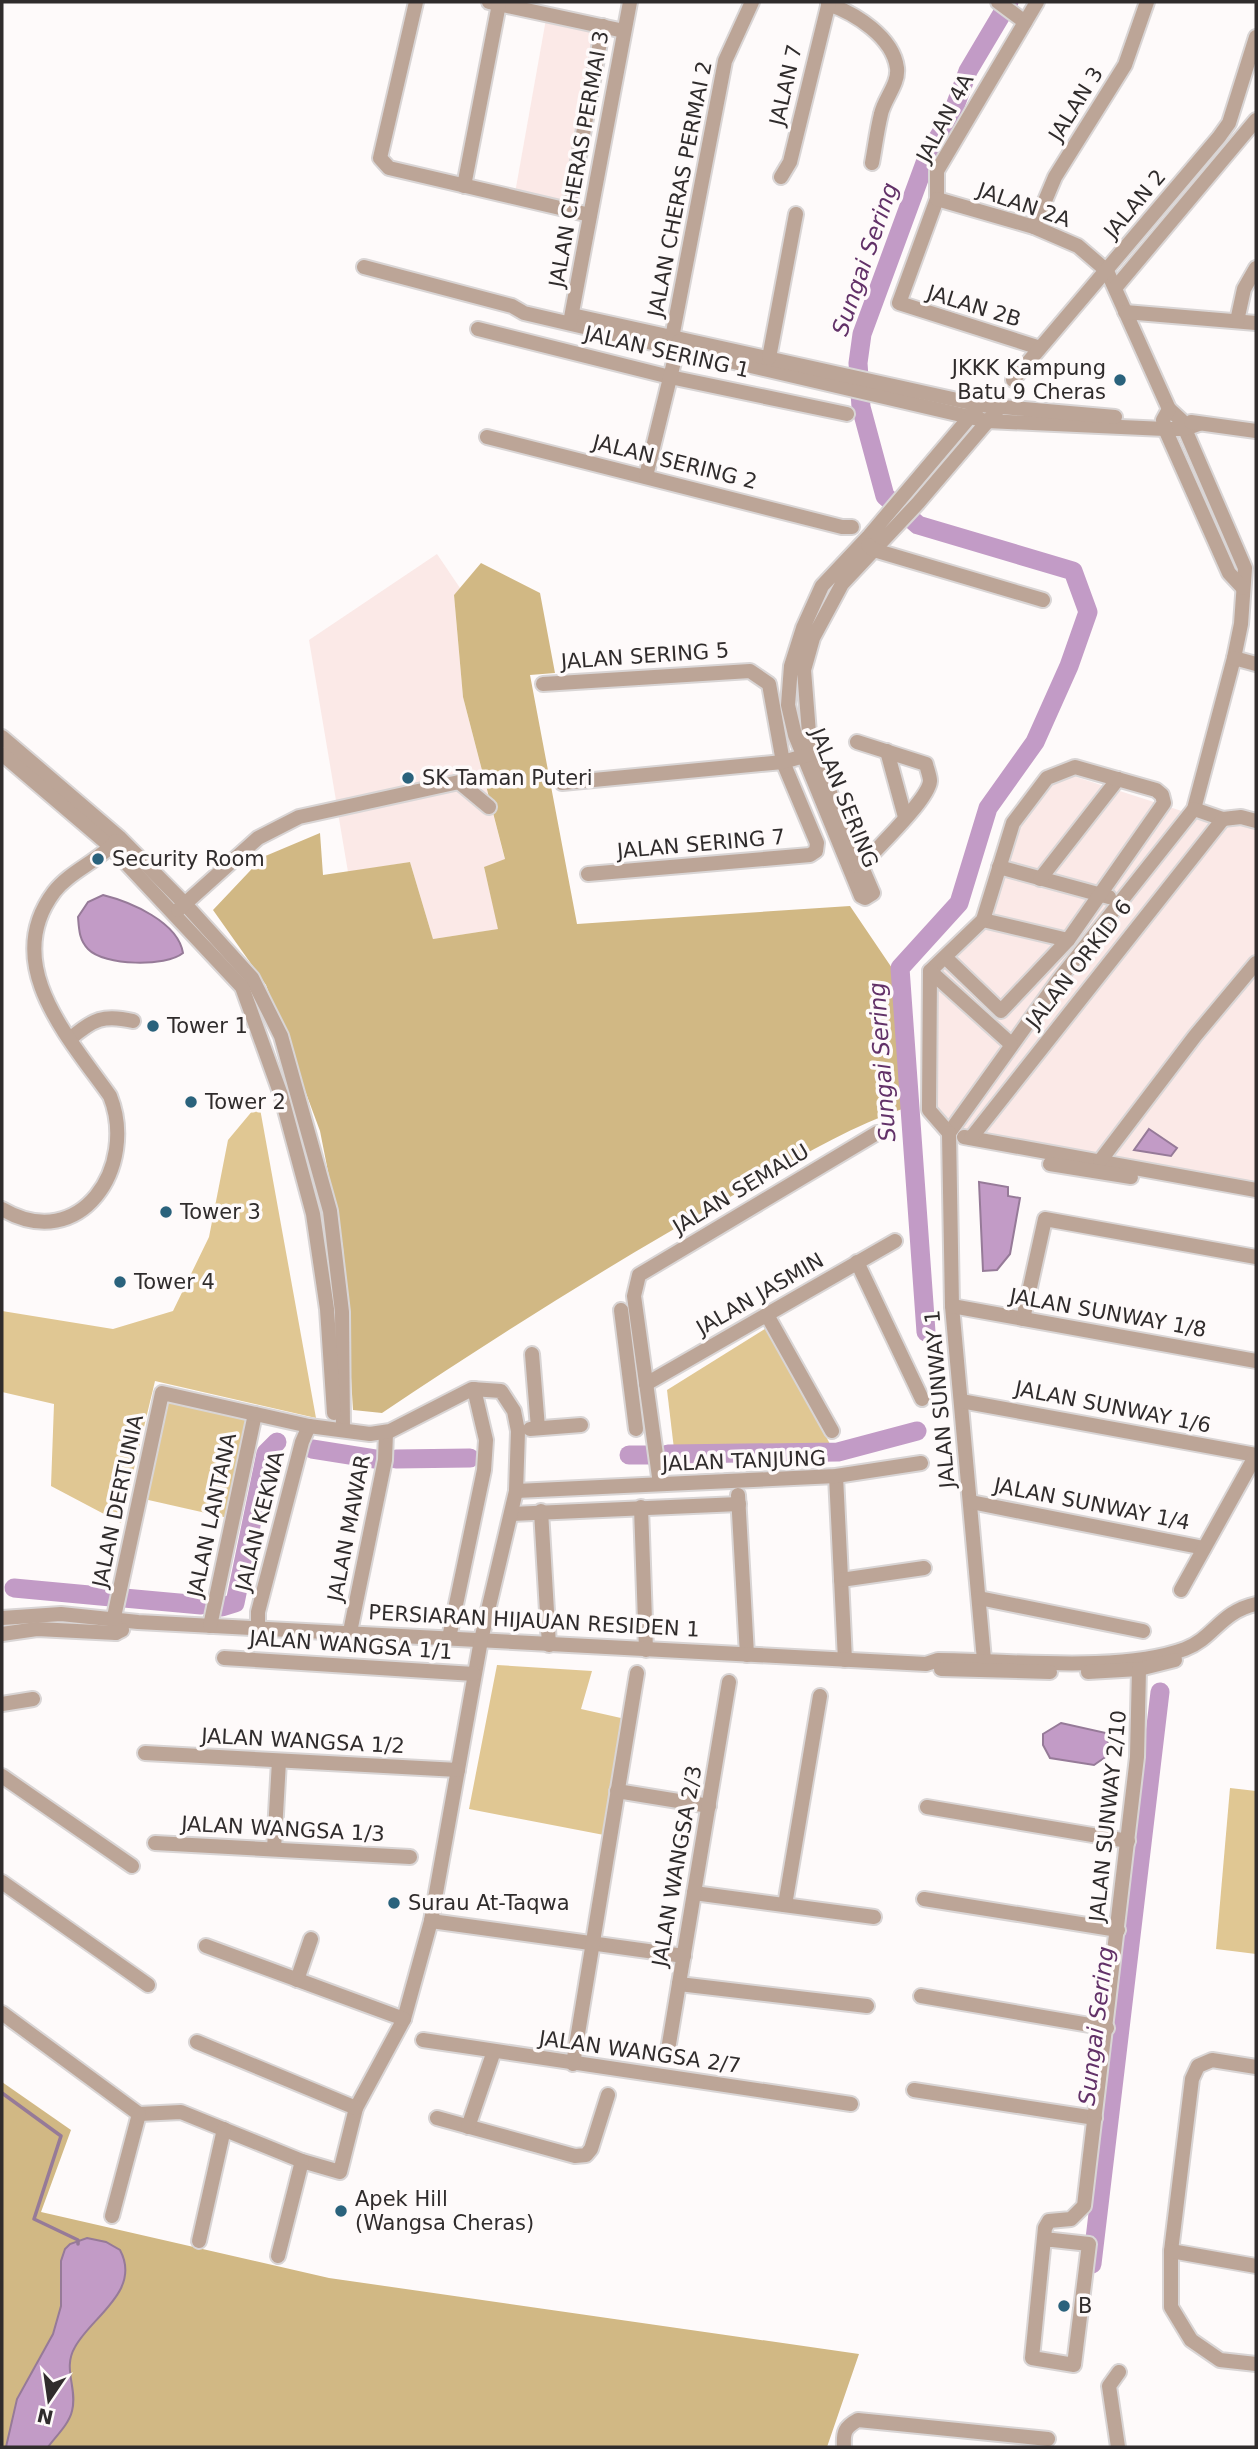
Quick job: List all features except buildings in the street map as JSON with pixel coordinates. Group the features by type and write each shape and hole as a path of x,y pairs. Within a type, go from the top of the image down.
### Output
{"street":[{"path":"416,2 380,158 388,168 590,215"},
{"name":"JALAN CHERAS PERMAI 3","path":"571,319 629,2"},
{"name":"JALAN CHERAS PERMAI 2","path":"646,476 670,377 725,61 752,2"},
{"name":"JALAN 4A","path":"899,303 937,198 937,171 1020,18 1037,2"},
{"name":"JALAN 3","path":"1034,227 1055,177 1125,65 1147,2"},
{"path":"464,186 494,3 624,31"},
{"path":"829,3 853,12 869,25 897,67 896,79 881,112 872,163"},
{"name":"JALAN 7","path":"781,177 790,162 829,3"},
{"path":"999,3 1020,18"},
{"path":"569,210 603,26"},
{"name":"JALAN 2","path":"1013,380 1037,348 1107,271 1229,123 1256,37"},
{"path":"1116,287 1256,120"},
{"name":"JALAN 2A","path":"937,198 1034,227 1078,246 1107,271 1116,287 1229,573 1242,588"},
{"path":"769,358 796,214"},
{"path":"364,267 512,306 524,313 571,319 871,388 999,408 1166,419 1183,425 1199,424 1256,431"},
{"path":"1237,320 1244,289 1256,268"},
{"name":"JALAN 2B","path":"899,303 1037,348"},
{"path":"1125,312 1256,323"},
{"name":"JALAN SERING 1","path":"478,329 670,377 847,414"},
{"path":"675,343 769,358 833,380"},
{"path":"871,388 988,421 1166,419 1183,425 1245,568 1241,624 1234,658 1194,809 1119,900 1060,978 949,1133"},
{"path":"980,405 904,495 871,543 1043,600"},
{"name":"JALAN SERING","path":"905,817 857,866 808,756 804,670 813,638 842,583 871,543 918,503 999,408"},
{"name":"JALAN SERING 2","path":"487,437 842,527 852,527"},
{"path":"1234,658 1256,664"},
{"name":"JALAN SERING 5","path":"542,684 750,671 769,684 783,762"},
{"path":"2,737 115,842 252,978 281,1036 330,1211 342,1312 339,1429"},
{"path":"857,742 926,764 930,782 924,795 905,817"},
{"path":"887,751 905,817"},
{"path":"2,754 115,842"},
{"path":"562,783 783,762 808,756"},
{"name":"JALAN SERING 7","path":"588,874 810,855 816,850 817,843 783,762"},
{"path":"945,957 1001,1011 1068,940 1102,895 1164,803 1162,795 1156,790 1075,767 1047,778 1013,823 983,920 930,971 929,1110 949,1133 1256,1190"},
{"path":"1040,879 1118,779"},
{"path":"180,909 258,838 299,817 459,782 489,807"},
{"path":"1194,809 1223,818 1241,817 1256,821"},
{"name":"JALAN ORKID 6","path":"971,1138 1223,818"},
{"path":"2,1209 34,1222 58,1221 80,1213 92,1203 104,1183 119,1135 117,1114 110,1096 44,998 33,962 34,937 40,914 55,890 115,842"},
{"path":"999,867 1119,900"},
{"path":"180,909 242,987 281,1095 313,1214 327,1309 339,1429"},
{"path":"983,920 1068,940"},
{"path":"1100,1161 1203,1026 1256,963"},
{"path":"1045,964 1060,978"},
{"path":"930,971 1011,1044"},
{"path":"70,1039 100,1018 114,1017 133,1021"},
{"name":"JALAN SEMALU","path":"646,1384 634,1288 639,1275 877,1133"},
{"name":"JALAN SUNWAY 1","path":"949,1133 952,1306 983,1645"},
{"path":"1050,1164 1256,1199"},
{"path":"1023,1319 1032,1265 1045,1219 1256,1257"},
{"name":"JALAN JASMIN","path":"646,1384 895,1241"},
{"path":"857,1262 922,1399"},
{"name":"JALAN SUNWAY 1/8","path":"952,1306 1256,1361"},
{"path":"621,1310 636,1429"},
{"path":"767,1315 832,1431"},
{"path":"532,1354 538,1428"},
{"path":"646,1384 660,1484"},
{"path":"449,1638 484,1470 486,1440 474,1389"},
{"path":"2,2013 139,2114 181,2112 302,2161 340,2172 356,2108 404,2019 430,1921 474,1674 516,1491 518,1431 514,1411 501,1391 474,1389 386,1432 370,1434 309,1426 255,1414"},
{"name":"JALAN DERTUNIA","path":"116,1633 114,1617 162,1393 255,1414"},
{"name":"JALAN SUNWAY 1/6","path":"961,1401 1256,1455"},
{"name":"JALAN LANTANA","path":"210,1626 255,1414"},
{"path":"518,1431 581,1425"},
{"name":"JALAN KEKWA","path":"258,1628 258,1612 302,1442 309,1426"},
{"name":"JALAN MAWAR","path":"350,1632 385,1460 386,1432"},
{"path":"1181,1590 1256,1455"},
{"path":"836,1476 921,1463"},
{"name":"JALAN TANJUNG","path":"516,1491 836,1476 845,1660"},
{"path":"738,1481 747,1655"},
{"name":"JALAN SUNWAY 1/4","path":"971,1502 1205,1548"},
{"path":"511,1514 739,1504"},
{"path":"640,1507 646,1650"},
{"path":"541,1511 549,1645"},
{"path":"841,1580 925,1568"},
{"path":"979,1598 1143,1631"},
{"path":"1139,1669 1144,1664 1184,1649 1203,1638 1231,1612 1256,1604"},
{"path":"985,1664 1084,1672 1139,1669 1192,1654 1207,1646 1235,1619 1256,1612"},
{"name":"PERSIARAN HIJAUAN RESIDEN 1","path":"6,1625 61,1614 114,1617 138,1622 549,1645 926,1664 939,1660 985,1664"},
{"name":"PERSIARAN HIJAUAN RESIDEN 1","path":"6,1625 116,1633 138,1622"},
{"path":"983,1645 985,1664"},
{"path":"983,1645 985,1664"},
{"path":"985,1664 1083,1663 1184,1649"},
{"name":"JALAN WANGSA 1/1","path":"224,1658 474,1674"},
{"path":"1103,1661 1128,1662 1139,1669"},
{"name":"JALAN SUNWAY 2/10","path":"1044,2239 1049,2221 1071,2219 1084,2206 1129,1841 1139,1732 1139,1669"},
{"path":"572,2064 637,1673"},
{"name":"JALAN WANGSA 2/3","path":"667,2056 729,1682"},
{"path":"785,1905 820,1696"},
{"path":"2,1704 33,1699"},
{"name":"JALAN WANGSA 1/2","path":"145,1753 458,1770"},
{"path":"274,1849 279,1761"},
{"path":"2,1776 132,1866"},
{"path":"617,1791 709,1806"},
{"path":"927,1807 1129,1841"},
{"name":"JALAN WANGSA 1/3","path":"155,1843 410,1857"},
{"path":"2,1882 148,1986"},
{"path":"694,1893 874,1917"},
{"path":"924,1899 1118,1930"},
{"path":"430,1921 684,1956"},
{"path":"297,1980 311,1939"},
{"path":"206,1946 404,2019"},
{"path":"679,1984 867,2006"},
{"path":"921,1996 1107,2028"},
{"name":"JALAN WANGSA 2/7","path":"423,2040 851,2104"},
{"path":"197,2042 356,2108"},
{"path":"468,2127 494,2051"},
{"path":"1256,2067 1212,2060 1198,2066 1192,2079 1171,2251 1171,2307 1191,2340 1220,2360 1256,2364"},
{"path":"914,2091 1095,2118"},
{"path":"436,2118 575,2156 586,2155 591,2149 608,2095"},
{"path":"112,2216 139,2114"},
{"path":"199,2241 224,2129"},
{"path":"278,2256 302,2161"},
{"path":"1044,2239 1088,2244 1074,2365 1032,2358 1044,2239"},
{"path":"1171,2251 1256,2266"},
{"path":"1118,2447 1109,2386 1119,2372"},
{"path":"844,2447 843,2434 848,2426 858,2420 1048,2439"}],"shaded area":[{"path":"546,19 598,30 565,205 515,193"},
{"name":"SK Taman Puteri","path":"437,554 460,588 454,595 463,697 505,860 484,868 499,929 433,939 410,862 348,872 309,640"},
{"path":"481,563 540,593 555,673 530,675 577,924 850,906 894,971 905,1108 837,1137 641,1248 382,1413 353,1410 343,1247 320,1131 266,985 213,910 263,857 320,833 323,875 410,862 433,939 498,929 484,867 505,859 463,697 454,595"},
{"path":"1064,773 1222,824 1256,825 1256,1186 959,1131 934,1109 937,972 985,925 1016,826 1050,780"},
{"path":"103,895 152,915 172,932 183,953 163,961 135,963 96,955 85,946 81,938 78,917 88,902"},
{"path":"259,1103 316,1418 155,1381 121,1523 51,1486 54,1404 2,1392 2,1311 113,1329 173,1311 209,1237 228,1140"},
{"path":"1149,1129 1177,1148 1171,1156 1134,1150"},
{"path":"979,1182 1008,1187 1008,1196 1020,1198 1010,1254 997,1270 983,1271"},
{"path":"768,1327 831,1446 674,1449 667,1390"},
{"path":"165,1397 251,1417 228,1518 144,1499"},
{"path":"497,1665 592,1671 581,1709 621,1718 604,1835 469,1809"},
{"path":"1061,1723 1106,1733 1109,1747 1107,1756 1094,1765 1050,1758 1043,1745 1043,1734"},
{"path":"1230,1788 1256,1791 1256,1954 1216,1949"},
{"path":"2,2082 71,2130 41,2212 329,2278 859,2354 827,2447 2,2447"},
{"path":"87,2238 106,2242 120,2250 125,2265 120,2291 82,2336 71,2355 73,2403 65,2425 48,2447 6,2447 17,2399 53,2334 61,2306 61,2261 65,2249 70,2244"}],"waterway":[{"name":"Sungai Sering","path":"926,1332 900,968 959,903 988,808 1035,742 1069,666 1088,612 1073,571 918,525 885,496 861,407 858,363 862,334 929,152 951,117 968,71 1009,2"},
{"path":"668,1454 838,1452 917,1431"},
{"path":"222,1607 235,1603 266,1453 277,1442"},
{"path":"312,1449 375,1459"},
{"path":"629,1455 648,1455"},
{"path":"396,1459 470,1458"},
{"path":"14,1588 111,1597"},
{"path":"124,1598 201,1605"},
{"name":"Sungai Sering","path":"1092,2264 1160,1692"},
{"path":"2,2093 61,2136 34,2219 78,2240 78,2244"}],"place":[{"name":"JKKK Kampung Batu 9 Cheras","path":"1120,380"},
{"name":"SK Taman Puteri","path":"408,778"},
{"name":"Security Room","path":"98,859"},
{"name":"Tower 1","path":"153,1026"},
{"name":"Tower 2","path":"191,1102"},
{"name":"Tower 3","path":"166,1212"},
{"name":"Tower 4","path":"120,1282"},
{"name":"Surau At-Taqwa","path":"394,1903"},
{"name":"Apek Hill (Wangsa Cheras)","path":"341,2211"},
{"name":"B","path":"1064,2306"}]}
